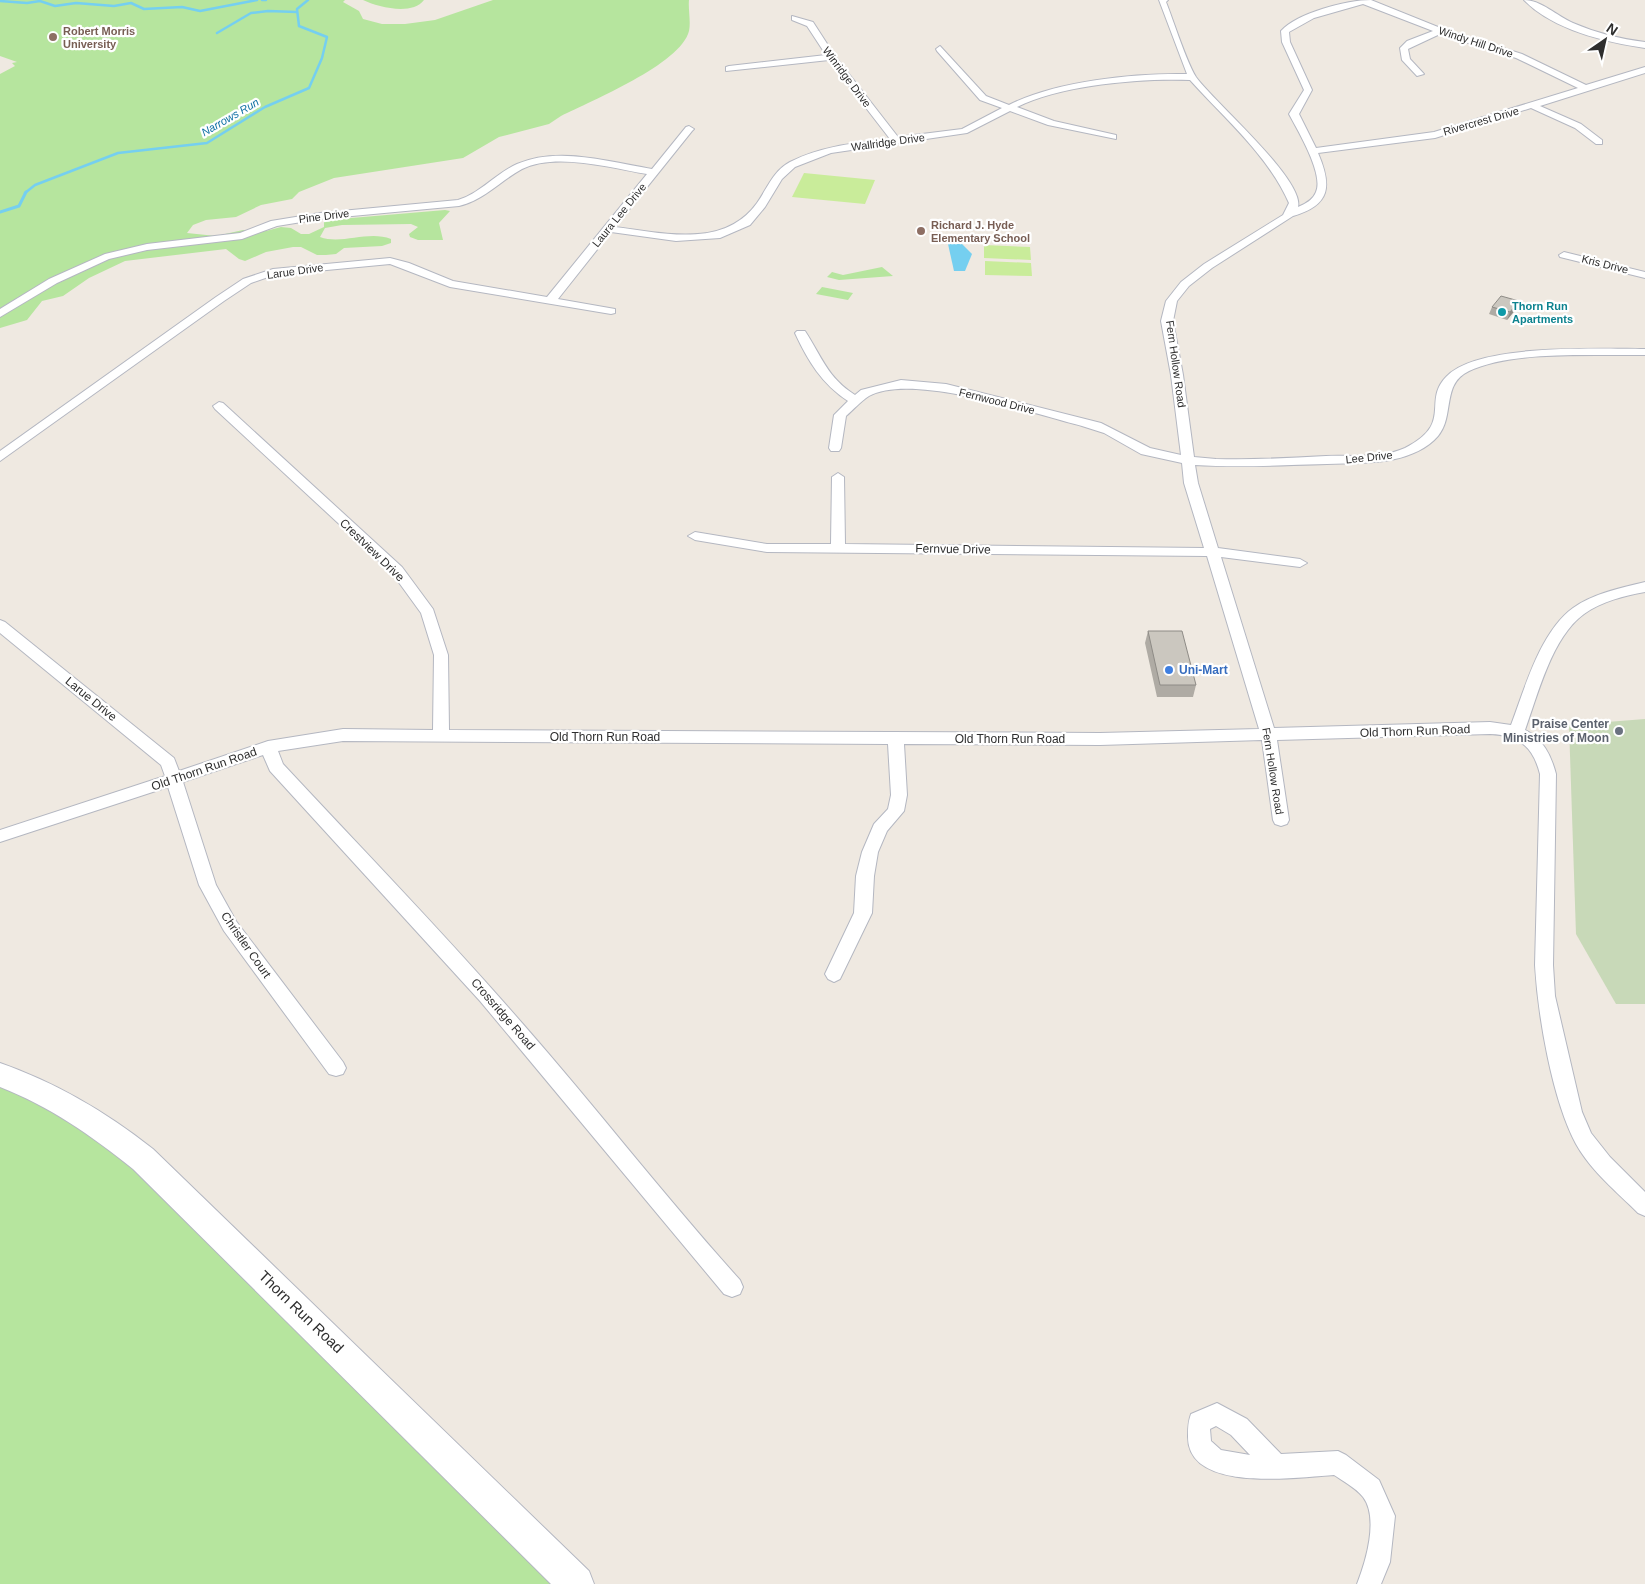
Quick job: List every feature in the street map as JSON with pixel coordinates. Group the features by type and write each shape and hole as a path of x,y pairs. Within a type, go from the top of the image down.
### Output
{"street":[{"path":"1164,0 1162,2 1192,77 1265,156 1284,181 1294,203 1291,213"},
{"path":"1528,0 1544,12 1602,37 1645,45"},
{"path":"1291,213 1305,208 1317,198 1321,192 1322,184 1313,151 1294,114 1308,90 1286,42 1285,31 1289,26 1307,18 1365,1"},
{"name":"Windy Hill Drive","path":"1365,1 1440,31 1519,56 1585,88"},
{"name":"Winridge Drive","path":"795,18 810,24 831,57 897,142"},
{"path":"1420,74 1406,60 1404,48 1410,43 1440,31"},
{"path":"940,48 983,98 1051,123 1113,137"},
{"path":"729,69 831,57"},
{"name":"Rivercrest Drive","path":"1313,151 1435,135 1645,70"},
{"name":"Wallridge Drive","path":"608,229 686,238 705,238 726,233 741,227 750,219 778,176 792,165 828,150 897,142 964,131 1032,97 1050,91 1155,76 1192,77"},
{"path":"1533,106 1578,126 1599,142"},
{"name":"Laura Lee Drive","path":"550,301 689,129"},
{"name":"Pine Drive","path":"0,314 53,282 105,257 148,247 242,236 275,223 320,216 459,203 476,198 514,170 535,161 563,160 653,172"},
{"path":"1292,196 1317,198"},
{"name":"Fern Hollow Road","path":"1281,820 1269,736 1192,483 1190,459 1167,321 1172,301 1185,284 1208,266 1291,213"},
{"name":"Kris Drive","path":"1564,255 1645,276"},
{"name":"Larue Drive","path":"0,457 240,285 264,275 294,269 394,262 450,284 611,311"},
{"path":"801,333 821,373 838,390 856,401"},
{"name":"Lee Drive","path":"1190,459 1244,463 1372,458 1403,453 1429,439 1441,420 1443,397 1450,379 1460,369 1473,363 1490,359 1533,356 1645,352"},
{"name":"Fernwood Drive","path":"835,448 840,415 865,393 901,384 946,388 1086,423 1107,430 1150,452 1190,459"},
{"name":"Crestview Drive","path":"219,406 397,570 428,612 440,656 441,736"},
{"path":"838,476 838,548"},
{"name":"Fernvue Drive","path":"695,536 767,548 1212,552 1300,563"},
{"path":"1517,732 1544,662 1562,628 1576,612 1600,600 1645,586"},
{"name":"Larue Drive","path":"0,625 168,762 174,779"},
{"name":"Old Thorn Run Road","path":"0,836 268,747 343,735 1100,739 1269,736 1490,728 1517,732 1529,737 1537,745 1548,774 1544,976 1554,1037 1568,1097 1579,1128 1592,1150 1645,1206"},
{"path":"834,974 863,913 865,876 870,852 880,828 896,810 899,795 896,738"},
{"name":"Crossridge Road","path":"268,747 276,767 453,957 515,1027 570,1092 678,1229 732,1287"},
{"name":"Christler Court","path":"174,779 208,885 230,926 336,1068"},
{"name":"Thorn Run Road","path":"0,1075 62,1101 104,1127 143,1159 576,1584"},
{"path":"1275,1465 1338,1463 1371,1488 1383,1516 1378,1562 1369,1584"}],"green space":[{"path":"0,0 345,0 343,2 359,11 363,19 382,24 405,24 435,20 493,0 689,0 690,24 689,31 682,44 670,56 633,80 561,116 549,124 499,137 463,158 334,178 299,192 292,199 261,205 236,217 206,220 193,225 187,233 216,236 243,230 266,231 281,227 291,228 301,234 309,234 324,227 324,222 328,220 445,210 450,211 439,223 443,240 418,240 410,237 409,234 418,227 411,224 342,225 325,228 320,237 337,239 373,236 391,239 391,243 382,246 344,248 336,254 326,255 317,255 301,247 293,247 266,252 245,261 239,259 226,249 125,261 89,278 63,296 42,301 27,320 0,328 0,74 15,66 12,63 17,62 0,56"},
{"path":"363,0 424,0 412,8 395,9"},
{"path":"804,173 875,180 865,204 792,197"},
{"path":"984,245 1030,247 1031,260 984,258"},
{"path":"985,261 1031,263 1032,276 985,275"},
{"path":"882,267 893,276 839,280 827,277 832,272 843,275"},
{"path":"822,287 853,293 848,300 816,294"},
{"path":"1645,719 1645,1004 1616,1004 1576,934 1569,725"},
{"path":"0,1075 62,1101 576,1584 0,1584"}],"water":[{"path":"948,244 962,244 972,254 965,271 954,271"}],"building":[{"path":"1501,296 1519,301 1510,312 1492,307"},
{"name":"Uni-Mart","path":"1148,631 1182,631 1196,685 1160,685"}],"waterway":[{"path":"0,1 27,3 40,1 55,6 76,3 114,6 131,3 144,9 182,7 200,11 257,0"},
{"name":"Narrows Run","path":"26,192 35,185 118,153 207,143 265,107 309,88 322,58 327,37 299,26 297,9 308,0"},
{"path":"217,33 251,13 268,11 297,12"},
{"name":"Narrows Run","path":"0,212 19,206 26,192"}],"place":[{"name":"Robert Morris University","path":"53,37"},
{"name":"Richard J. Hyde Elementary School","path":"921,231"},
{"name":"Thorn Run Apartments","path":"1502,312"},
{"name":"Uni-Mart","path":"1169,670"},
{"name":"Praise Center Ministries of Moon","path":"1619,731"}]}
